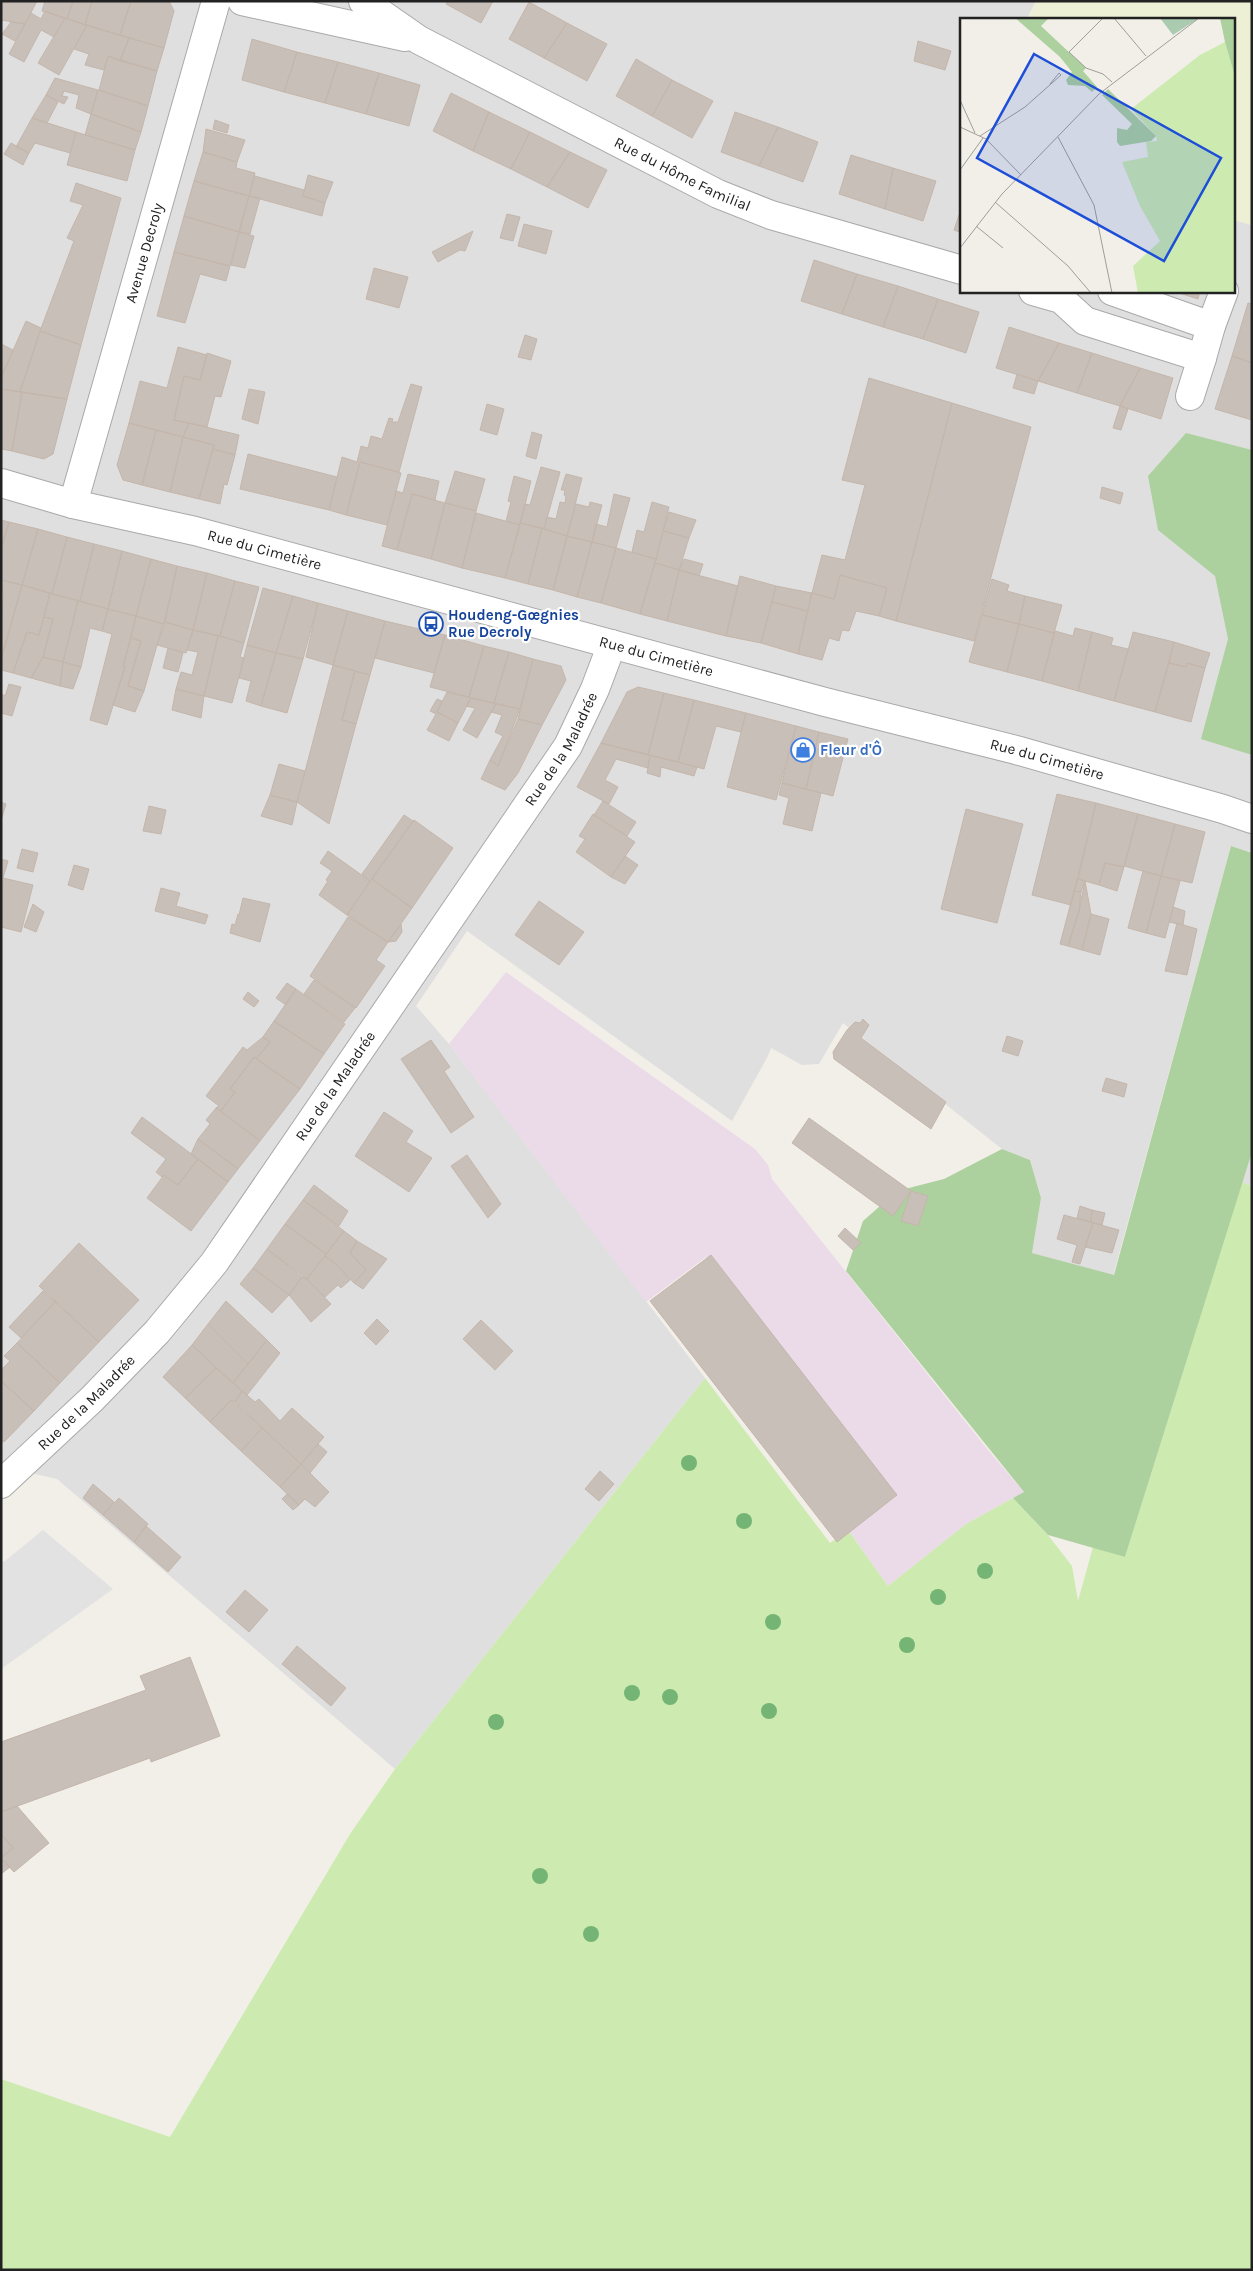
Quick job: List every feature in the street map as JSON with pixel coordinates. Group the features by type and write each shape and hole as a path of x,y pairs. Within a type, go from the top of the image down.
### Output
{"street":[{"name":"Avenue Decroly","path":"73,504 216,1"},
{"name":"Rue du Hôme Familial","path":"242,1 419,40"},
{"name":"Rue du Hôme Familial","path":"363,1 419,40 718,194 771,215 960,269"},
{"path":"1043,292 1070,295 1085,321 1202,358"},
{"path":"1115,292 1211,326"},
{"path":"1190,396 1211,326 1224,292"},
{"name":"Rue du Cimetière","path":"1,483 73,504 195,531 850,709 1016,750 1214,806 1252,819"},
{"name":"Rue de la Maladrée","path":"1,1484 92,1399 158,1332 214,1263 568,746 595,689 612,644"}],"shaded area":[{"path":"1,1 1036,1 1028,18 960,18 960,292 1236,292 1236,221 1252,225 1252,853 1231,846 1113,1276 1032,1253 1041,1198 1030,1160 1002,1149 843,1023 819,1064 802,1065 771,1048 732,1121 467,931 416,1006 449,1044 705,1378 395,1769 57,1479 17,1470 1,1484"},
{"path":"506,972 755,1149 768,1165 772,1179 988,1450 1024,1492 966,1524 888,1586 848,1530 890,1497 706,1257 646,1302 449,1044"},
{"path":"1252,1152 1252,1186 1242,1182"},
{"path":"43,1530 113,1589 1,1669 1,1562 5,1561"}],"green space":[{"path":"1036,1 1252,1 1252,225 1236,221 1236,18 1028,18"},
{"path":"1186,433 1252,450 1252,755 1201,739 1228,639 1215,576 1158,530 1148,476"},
{"path":"1231,846 1252,853 1252,1152 1125,1557 1048,1535 1013,1498 1024,1492 846,1271 863,1221 897,1191 944,1179 1002,1149 1030,1160 1041,1198 1032,1253 1114,1275"},
{"path":"1242,1182 1252,1186 1252,2270 1,2270 1,2079 170,2137 350,1834 395,1769 705,1378 830,1543 848,1530 888,1586 966,1524 1013,1498 1048,1535 1072,1566 1078,1601 1093,1547 1125,1557"}],"building":[{"path":"1,1 37,1 25,24 1,20"},
{"path":"45,1 73,1 67,19 42,11"},
{"path":"73,1 92,1 85,25 67,19"},
{"path":"92,1 131,1 120,35 85,25"},
{"path":"131,1 169,1 174,11 164,48 120,35"},
{"path":"447,1 493,1 481,23 446,4"},
{"path":"529,2 567,23 544,58 509,39"},
{"path":"45,11 65,18 54,37 41,30 24,62 9,54 31,13 41,19"},
{"path":"65,18 87,25 59,75 38,63"},
{"path":"11,22 25,24 15,41 2,34"},
{"path":"567,23 607,44 587,81 544,58"},
{"path":"87,25 129,38 120,61 108,56 104,70 85,65 89,54 74,49"},
{"path":"129,38 164,48 157,71 120,61"},
{"path":"252,39 297,52 284,92 242,80"},
{"path":"918,41 951,51 945,70 914,61"},
{"path":"297,52 338,62 325,103 284,92"},
{"path":"108,56 157,71 148,106 99,90"},
{"path":"636,59 672,80 652,116 616,96"},
{"path":"338,62 379,73 366,114 325,103"},
{"path":"379,73 420,85 409,126 366,114"},
{"path":"55,78 98,90 91,114 76,108 79,95 64,91 62,96 68,97 64,104 46,95"},
{"path":"672,80 713,101 692,138 652,116"},
{"path":"98,90 148,106 141,132 91,114"},
{"path":"451,93 489,112 473,151 433,131"},
{"path":"46,95 58,102 47,123 32,118"},
{"path":"489,112 530,132 511,169 473,151"},
{"path":"735,112 778,127 759,166 721,152"},
{"path":"91,114 141,132 135,150 85,135"},
{"path":"32,118 76,132 70,153 35,143 29,153 16,147"},
{"path":"215,120 229,125 227,133 213,129"},
{"path":"778,127 818,142 803,182 759,166"},
{"path":"206,129 245,140 237,162 203,152"},
{"path":"76,132 135,150 127,181 67,165"},
{"path":"530,132 570,152 547,187 511,169"},
{"path":"11,143 29,153 23,165 4,154"},
{"path":"203,152 237,162 236,168 255,173 249,196 194,181"},
{"path":"570,152 607,170 588,208 547,187"},
{"path":"851,155 893,168 885,209 839,194"},
{"path":"893,168 936,181 923,221 885,209"},
{"path":"308,175 333,182 325,203 303,196"},
{"path":"255,176 304,190 303,196 325,203 322,216 249,196"},
{"path":"194,181 249,196 239,232 184,216"},
{"path":"76,183 121,198 81,345 40,331 74,241 67,238 83,205 70,201"},
{"path":"249,196 260,198 250,234 239,232"},
{"path":"960,212 960,232 954,230"},
{"path":"507,214 520,217 513,241 500,238"},
{"path":"184,216 239,232 230,266 174,252"},
{"path":"524,224 552,231 546,254 518,246"},
{"path":"473,231 465,251 460,250 438,262 432,252"},
{"path":"239,232 254,236 245,268 231,265"},
{"path":"174,252 230,266 226,281 200,274 185,323 157,316"},
{"path":"814,260 857,274 842,314 801,301"},
{"path":"374,268 408,277 399,308 366,299"},
{"path":"857,274 898,286 883,327 842,314"},
{"path":"898,286 938,299 923,339 883,327"},
{"path":"1176,292 1200,292 1198,299"},
{"path":"938,299 979,312 966,353 923,339"},
{"path":"1248,303 1252,304 1252,363 1232,356"},
{"path":"26,321 41,328 20,392 1,389 1,378"},
{"path":"1009,327 1059,343 1038,381 996,368"},
{"path":"40,331 81,345 67,399 20,392"},
{"path":"525,335 537,339 531,360 518,357"},
{"path":"1059,343 1092,353 1077,393 1038,381"},
{"path":"1,344 13,350 1,378"},
{"path":"178,347 207,355 200,380 184,376 174,420 189,423 183,437 129,423 140,381 167,388"},
{"path":"207,353 231,361 221,397 215,396 207,427 174,420 184,376 200,380"},
{"path":"1092,353 1140,368 1120,406 1077,393"},
{"path":"1232,356 1252,363 1252,420 1215,409"},
{"path":"1140,368 1173,378 1161,419 1120,406"},
{"path":"1017,374 1038,381 1034,394 1013,388"},
{"path":"869,378 952,403 896,621 879,616 887,588 840,575 834,599 812,593 822,555 845,560 865,485 842,480"},
{"path":"411,384 422,387 399,472 360,462 346,515 329,510 342,457 357,462 361,446 368,448 371,436 382,439 389,418 393,419 392,422 398,422"},
{"path":"1,389 22,392 12,451 1,449"},
{"path":"249,389 265,392 258,424 242,419"},
{"path":"22,392 67,399 53,454 44,459 12,451"},
{"path":"952,403 1031,427 974,641 896,621"},
{"path":"487,404 504,409 497,435 480,430"},
{"path":"1120,406 1128,409 1121,430 1113,428"},
{"path":"129,423 156,430 142,485 123,480 117,465"},
{"path":"189,423 239,435 235,455 213,449 214,445 183,437"},
{"path":"156,430 183,437 170,492 142,485"},
{"path":"532,432 542,435 536,459 526,456"},
{"path":"183,437 214,445 199,499 170,492"},
{"path":"213,449 235,455 227,485 224,484 220,504 199,499"},
{"path":"248,454 337,477 329,510 240,489"},
{"path":"360,462 401,473 387,525 346,515"},
{"path":"541,467 560,472 544,529 520,523 525,504 530,505"},
{"path":"455,471 485,479 476,511 445,503"},
{"path":"408,474 439,481 435,500 412,494 397,550 382,546 396,491 403,493"},
{"path":"566,474 582,478 567,536 544,529 547,517 556,519 560,502 565,503 565,490 561,490"},
{"path":"514,476 531,481 520,525 506,521 511,502 508,501"},
{"path":"1102,487 1123,493 1120,504 1100,498"},
{"path":"412,494 445,503 431,559 397,550"},
{"path":"614,494 630,498 616,548 592,542 596,524 607,527"},
{"path":"590,502 602,505 592,542 567,536 576,504 589,507"},
{"path":"652,502 669,507 656,559 632,552 637,530 644,532"},
{"path":"445,503 476,511 462,568 431,559"},
{"path":"669,512 696,520 689,538 663,531"},
{"path":"476,513 520,525 505,578 462,568"},
{"path":"1,520 9,522 1,549"},
{"path":"9,522 38,529 22,585 1,580 1,549"},
{"path":"520,523 542,528 528,584 505,578"},
{"path":"542,528 567,536 553,590 528,584"},
{"path":"38,529 67,537 52,594 22,585"},
{"path":"663,531 689,538 679,570 655,563"},
{"path":"567,536 592,542 577,597 553,590"},
{"path":"67,537 94,544 80,601 52,594"},
{"path":"592,542 616,548 601,603 577,597"},
{"path":"94,544 122,551 108,609 80,601"},
{"path":"616,548 656,559 640,614 601,603"},
{"path":"122,551 151,559 136,616 108,609"},
{"path":"151,559 177,566 164,624 136,616"},
{"path":"684,559 703,564 699,576 679,570"},
{"path":"655,563 679,570 667,621 640,614"},
{"path":"177,566 207,573 193,630 165,622"},
{"path":"679,570 738,586 726,636 667,621"},
{"path":"207,573 235,581 220,636 193,630"},
{"path":"840,575 887,588 879,616 856,611 849,631 842,630 839,641 829,638 822,660 798,654 812,593 834,599"},
{"path":"740,576 776,586 761,643 726,636"},
{"path":"992,579 1009,585 1007,591 1025,596 1019,624 982,615"},
{"path":"1,580 22,585 1,660 3,593"},
{"path":"235,581 259,587 244,643 220,636"},
{"path":"22,585 50,593 39,635 27,632 13,673 1,670 1,660"},
{"path":"776,586 812,593 807,611 772,602"},
{"path":"263,588 293,596 276,653 247,645"},
{"path":"50,593 78,601 63,662 43,657 53,619 44,617"},
{"path":"293,596 318,603 303,659 276,653"},
{"path":"1025,596 1062,605 1054,633 1019,624"},
{"path":"78,601 108,609 102,631 90,628 81,667 63,662"},
{"path":"772,602 807,611 798,654 761,643"},
{"path":"318,603 348,611 333,665 306,657"},
{"path":"108,609 136,616 123,667 125,667 107,725 90,720 112,634 102,631"},
{"path":"348,611 385,621 370,675 333,665"},
{"path":"982,615 1019,624 1007,672 969,662"},
{"path":"136,616 163,624 144,691 128,686 141,641 131,638"},
{"path":"44,617 53,619 43,657 31,678 13,673 27,632 39,635"},
{"path":"385,621 445,635 434,673 375,658"},
{"path":"165,622 193,630 186,653 157,645"},
{"path":"1019,624 1054,633 1042,681 1007,672"},
{"path":"1075,628 1092,632 1078,691 1042,681 1055,631 1073,636"},
{"path":"193,630 218,636 204,696 176,689 181,672 192,675 198,652 187,650"},
{"path":"1092,632 1113,638 1111,645 1128,649 1114,701 1078,691"},
{"path":"1133,632 1174,642 1155,712 1114,701"},
{"path":"445,635 484,646 469,697 430,687"},
{"path":"218,636 244,643 240,657 244,658 232,703 204,696"},
{"path":"131,638 141,641 128,686 144,691 135,712 113,705 125,667 123,667"},
{"path":"1174,642 1210,653 1205,668 1187,663 1186,667 1169,663"},
{"path":"247,645 276,653 261,706 246,701 251,681 239,678"},
{"path":"484,646 509,652 494,703 469,697"},
{"path":"168,648 183,653 178,672 163,668"},
{"path":"509,652 533,659 520,709 494,703"},
{"path":"276,653 303,659 287,713 261,706"},
{"path":"43,657 63,662 60,686 31,678"},
{"path":"533,659 561,666 566,680 542,725 518,719"},
{"path":"63,662 81,667 73,689 60,686"},
{"path":"1169,663 1186,667 1187,663 1205,668 1191,722 1155,712"},
{"path":"333,665 355,671 342,720 356,724 329,824 297,802"},
{"path":"355,671 370,675 356,724 342,720"},
{"path":"9,684 21,687 12,716 1,713 2,694 5,696"},
{"path":"638,687 664,693 648,755 601,743 627,692"},
{"path":"176,689 204,696 201,718 172,710"},
{"path":"447,692 471,698 458,723 437,712"},
{"path":"664,693 694,700 678,762 648,755"},
{"path":"471,698 496,704 477,738 463,730 475,708 466,706"},
{"path":"437,699 442,701 437,712 458,723 449,741 427,730 436,714 430,711"},
{"path":"694,700 746,713 741,732 716,726 704,769 678,762"},
{"path":"496,704 520,709 498,766 490,760 503,736 495,732 502,715 491,712"},
{"path":"746,713 796,726 776,800 727,787"},
{"path":"518,719 542,725 518,773 505,790 481,779 490,760 498,766"},
{"path":"796,726 819,732 806,789 782,783"},
{"path":"819,732 848,739 833,796 806,789"},
{"path":"601,743 650,755 648,768 616,759 605,780 618,787 609,804 577,787"},
{"path":"650,755 697,767 694,776 661,767 660,777 647,773"},
{"path":"279,764 305,771 297,802 270,795"},
{"path":"782,783 821,793 812,831 783,824 789,798 779,795"},
{"path":"1057,794 1096,803 1071,905 1032,895"},
{"path":"270,795 297,802 292,825 261,816"},
{"path":"603,801 636,822 627,836 594,815"},
{"path":"1,802 6,804 1,821"},
{"path":"1096,803 1138,814 1124,867 1105,863 1099,885 1078,879"},
{"path":"149,806 166,810 161,834 143,831"},
{"path":"966,809 1023,824 997,923 941,909"},
{"path":"593,814 635,842 611,877 576,852 585,839 579,836"},
{"path":"1138,814 1175,824 1161,876 1124,866"},
{"path":"404,815 413,821 370,881 362,874"},
{"path":"414,820 453,848 412,908 372,879"},
{"path":"1175,824 1205,832 1192,883 1161,876"},
{"path":"22,849 38,853 33,872 17,868"},
{"path":"328,851 370,881 347,915 319,895 332,871 320,863"},
{"path":"625,856 638,865 625,884 611,877"},
{"path":"1,859 8,861 3,878 1,877"},
{"path":"1105,863 1124,867 1117,891 1099,885"},
{"path":"74,865 89,869 83,890 68,885"},
{"path":"1143,871 1161,876 1146,933 1128,928"},
{"path":"1161,876 1180,881 1165,938 1146,933"},
{"path":"3,878 33,885 21,932 1,927"},
{"path":"372,879 412,908 388,942 347,915"},
{"path":"1078,879 1085,881 1081,892 1074,891"},
{"path":"1085,881 1091,914 1082,950 1068,946 1079,911"},
{"path":"161,888 180,893 176,906 208,915 205,924 155,911"},
{"path":"1074,891 1081,892 1079,911 1068,946 1060,944"},
{"path":"243,898 270,904 260,942 230,933 232,924 235,925 239,915"},
{"path":"539,901 584,932 559,965 515,935"},
{"path":"33,904 44,912 36,932 24,927"},
{"path":"1173,907 1185,911 1183,925 1169,922"},
{"path":"1091,914 1109,919 1100,955 1082,950"},
{"path":"348,917 388,942 376,960 385,966 356,1008 310,976"},
{"path":"1177,923 1197,929 1187,975 1165,971"},
{"path":"401,924 402,932 396,941 388,942"},
{"path":"314,980 355,1008 344,1022 304,994"},
{"path":"287,983 296,989 286,1005 276,998"},
{"path":"296,989 345,1024 324,1054 274,1021"},
{"path":"248,992 259,1001 254,1007 243,999"},
{"path":"863,1019 869,1025 861,1038 946,1102 931,1129 834,1059 833,1052 847,1030 855,1022 860,1023"},
{"path":"274,1021 324,1054 300,1089 256,1059 270,1042 263,1037"},
{"path":"1007,1036 1023,1041 1018,1056 1002,1051"},
{"path":"263,1037 270,1042 256,1059 254,1057 230,1089 235,1092 221,1111 216,1108 219,1106 206,1096 243,1047 247,1050"},
{"path":"431,1040 450,1067 444,1071 474,1117 451,1133 401,1059"},
{"path":"254,1057 300,1089 260,1141 221,1111 235,1092 230,1089"},
{"path":"1106,1078 1127,1084 1124,1097 1102,1091"},
{"path":"216,1108 260,1141 238,1169 198,1139 210,1124 206,1120"},
{"path":"384,1112 413,1131 406,1142 432,1158 409,1192 355,1156"},
{"path":"142,1117 198,1159 178,1185 156,1172 166,1159 131,1133"},
{"path":"809,1118 911,1191 893,1216 792,1143"},
{"path":"198,1139 238,1169 228,1182 191,1154"},
{"path":"467,1155 501,1204 488,1218 451,1166"},
{"path":"198,1159 228,1182 191,1231 147,1198 164,1175 178,1185"},
{"path":"314,1185 348,1211 339,1226 303,1200"},
{"path":"911,1191 928,1196 918,1226 901,1221"},
{"path":"303,1200 344,1231 326,1254 285,1224"},
{"path":"1080,1206 1092,1210 1091,1222 1077,1218"},
{"path":"1092,1210 1105,1213 1102,1225 1091,1222"},
{"path":"1064,1215 1093,1223 1080,1264 1072,1262 1077,1245 1057,1239"},
{"path":"1093,1223 1119,1230 1112,1253 1085,1247"},
{"path":"285,1224 326,1254 307,1279 267,1249"},
{"path":"845,1228 861,1243 853,1250 838,1236"},
{"path":"344,1231 357,1241 350,1253 366,1270 354,1283 338,1266 325,1256"},
{"path":"357,1241 387,1259 363,1289 354,1283 366,1270 350,1253"},
{"path":"79,1243 139,1300 99,1342 39,1286"},
{"path":"267,1249 302,1277 289,1295 253,1268"},
{"path":"711,1255 897,1495 837,1542 650,1301"},
{"path":"325,1256 338,1266 350,1280 341,1288 338,1285 325,1297 307,1279"},
{"path":"253,1268 289,1295 272,1313 240,1284"},
{"path":"302,1277 307,1279 331,1304 311,1322 289,1295"},
{"path":"43,1291 55,1302 21,1338 9,1327"},
{"path":"226,1301 267,1340 248,1364 208,1324"},
{"path":"55,1302 99,1342 60,1383 17,1343"},
{"path":"377,1319 389,1331 376,1345 364,1333"},
{"path":"481,1320 513,1351 495,1370 463,1339"},
{"path":"208,1324 248,1364 233,1383 192,1345"},
{"path":"267,1340 280,1353 247,1395 233,1383"},
{"path":"17,1343 60,1383 34,1411 1,1381 1,1370 10,1361 4,1356"},
{"path":"192,1345 216,1368 185,1398 163,1377"},
{"path":"216,1368 242,1391 235,1402 231,1400 210,1422 185,1398"},
{"path":"1,1381 34,1411 4,1442 1,1440"},
{"path":"242,1391 255,1402 259,1399 280,1421 292,1408 324,1437 301,1464 235,1402"},
{"path":"231,1400 262,1428 241,1451 210,1422"},
{"path":"262,1428 301,1464 280,1487 241,1451"},
{"path":"318,1444 327,1452 310,1473 301,1464"},
{"path":"301,1464 329,1492 315,1507 305,1499 299,1505 280,1487"},
{"path":"600,1471 614,1484 599,1501 585,1489"},
{"path":"93,1484 114,1502 103,1515 83,1498"},
{"path":"287,1494 299,1505 293,1510 282,1499"},
{"path":"119,1498 148,1524 134,1542 103,1515"},
{"path":"146,1526 181,1557 168,1572 134,1542"},
{"path":"245,1590 268,1610 249,1632 226,1612"},
{"path":"297,1646 346,1688 331,1706 282,1664"},
{"path":"190,1657 220,1736 151,1762 150,1758 1,1812 1,1742 146,1690 140,1676"},
{"path":"17,1806 49,1843 14,1872 1,1858 13,1848 1,1834 1,1812"},
{"path":"1,1834 13,1848 1,1858"},
{"path":"1,1858 10,1867 1,1874"}],"place":[{"name":"Houdeng-Gœgnies Rue Decroly","path":"431,624"},
{"name":"Fleur d'Ô","path":"803,750"}]}
